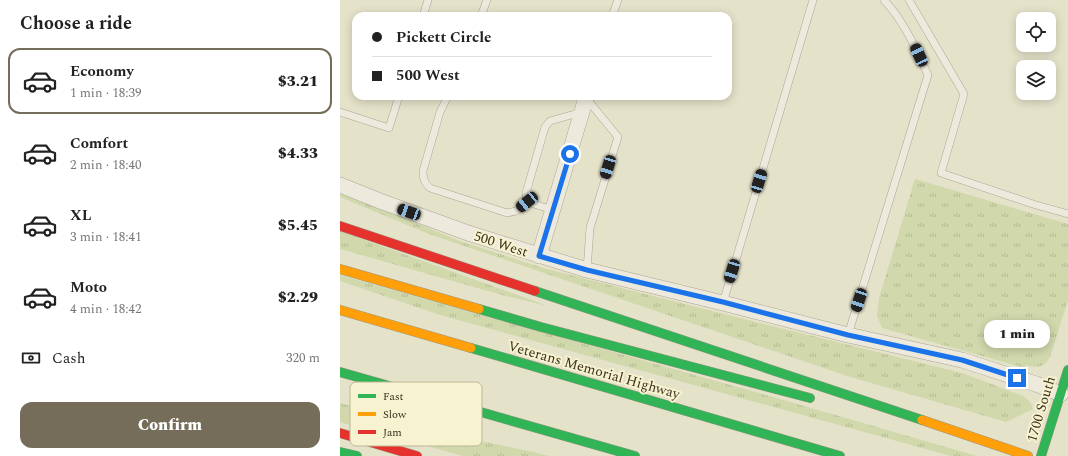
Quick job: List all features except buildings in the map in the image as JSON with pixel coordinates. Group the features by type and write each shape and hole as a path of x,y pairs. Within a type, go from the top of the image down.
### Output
{"main road":[{"path":"340,220 422,253"},
{"path":"340,226 1028,456"},
{"path":"340,269 541,327 818,400"},
{"name":"Veterans Memorial Highway","path":"340,310 840,456"},
{"name":"1700 South","path":"1041,456 1062,413 1061,394 1068,370"},
{"path":"340,372 375,382"},
{"path":"482,412 635,456"},
{"path":"887,418 1010,450"},
{"path":"482,419 586,442"},
{"path":"340,433 350,436"},
{"path":"384,446 417,456"},
{"path":"340,452 357,456"}],"street":[{"path":"539,256 585,101"},
{"name":"500 West","path":"340,185 460,230 587,270 723,302 848,335 962,360 1036,384 1061,394"}],"lane":[{"path":"424,12 428,0"},
{"path":"482,12 486,0"},
{"path":"614,12 618,0"},
{"path":"723,302 813,0"},
{"path":"848,335 928,75 914,44 893,9 884,0"},
{"path":"909,0 964,94 941,173 1036,205 1068,214"},
{"path":"340,112 389,128 398,100"},
{"path":"446,100 440,112 424,171 425,184 430,188 507,213 516,211 527,202"},
{"path":"527,202 526,193 545,127 550,121 585,101 618,137 590,228 587,270"},
{"path":"527,202 553,210"}],"green space":[{"path":"915,179 1068,224 1068,300 1050,357 1043,365 1034,367 1026,365 1025,368 882,328 877,316 879,298"},
{"path":"340,192 460,241 543,268 962,373 1023,396 1030,401 1033,409 1006,422 847,376 429,234 340,197"},
{"path":"340,231 548,306 502,295 340,249"},
{"path":"340,275 977,456 951,456 440,315 340,281"},
{"path":"340,403 350,406 350,425 340,422"},
{"path":"482,441 548,456 463,456 427,446 482,446"}],"traffic: fast":[{"path":"535,291 922,420"},
{"path":"479,309 541,327 810,398"},
{"path":"471,348 840,456"},
{"path":"1041,456 1068,370"},
{"path":"340,372 375,382"},
{"path":"482,412 635,456"},
{"path":"340,452 357,456"}],"traffic: slow":[{"path":"340,269 479,309"},
{"path":"340,310 471,348"},
{"path":"922,420 1028,456"}],"traffic: jam":[{"path":"340,226 535,291"},
{"path":"340,433 350,436"},
{"path":"384,446 417,456"}],"route":[{"path":"570,154 539,256 587,270 723,302 848,335 962,360 1017,378"}]}
